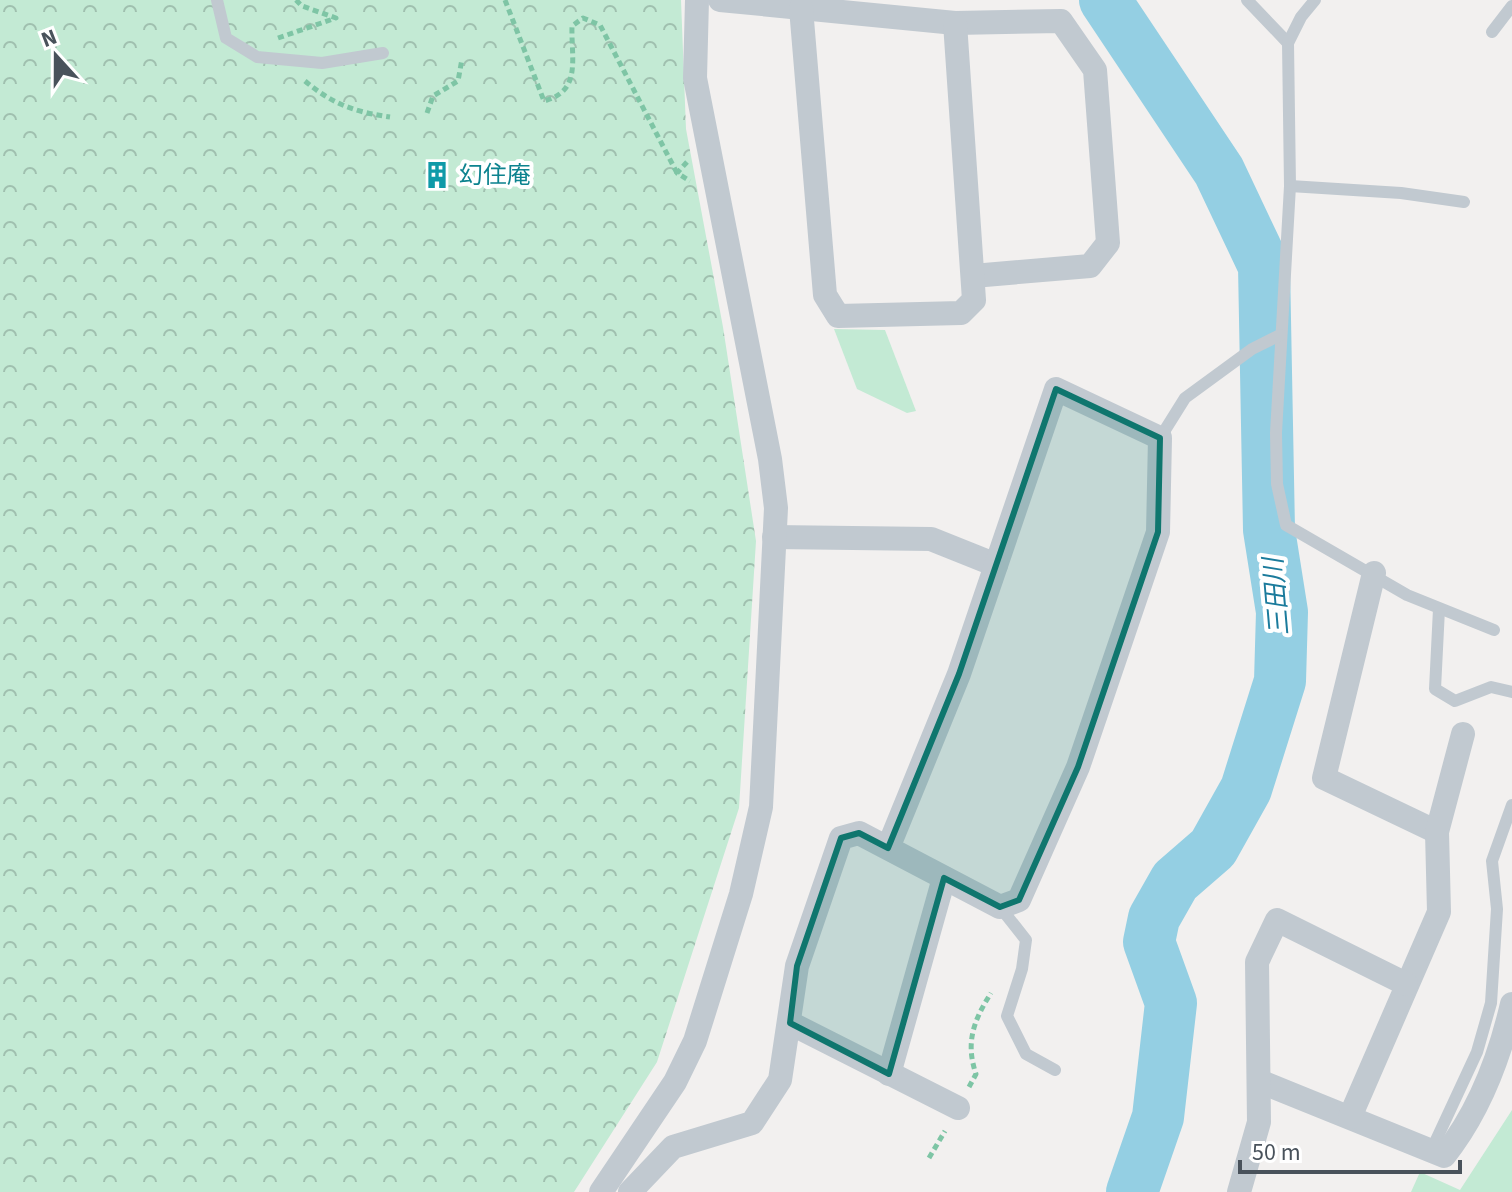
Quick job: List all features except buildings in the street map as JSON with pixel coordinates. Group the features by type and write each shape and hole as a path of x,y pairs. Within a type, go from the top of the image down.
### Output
{"street":[{"path":"601,1192 675,1082 695,1041 741,894 761,807 776,508 770,459 695,78 697,0"},
{"path":"720,0 955,23 1061,21 1095,70 1108,243 1090,266 973,276"},
{"path":"801,8 825,295 838,316 961,313 974,300 955,23"},
{"path":"630,1192 673,1147 752,1123 780,1080 797,966 841,838 859,833 1000,907 1019,900 1078,767 1158,532 1160,438 1056,389 959,674 888,848"},
{"path":"774,537 931,539 996,565"},
{"path":"1374,573 1324,778 1437,832"},
{"path":"1350,1117 1439,912 1437,832 1463,734"},
{"path":"889,1074 944,878"},
{"path":"1239,1192 1259,1122 1257,962 1277,920 1406,984"},
{"path":"1259,1081 1444,1156 1470,1123 1505,1035 1512,1004"},
{"path":"790,1023 958,1108"}],"lane":[{"path":"217,0 226,38 257,57 322,63 383,53"},
{"path":"1247,0 1288,43"},
{"path":"1315,0 1301,17 1288,43 1290,186 1278,336 1276,433 1281,514 1286,525 1306,538 1374,573 1407,595 1494,630"},
{"path":"1492,32 1512,6"},
{"path":"1290,186 1401,193 1464,202"},
{"path":"1160,438 1185,398 1252,349 1278,336"},
{"path":"1439,609 1435,689 1455,701 1491,687 1512,692"},
{"path":"1431,1151 1477,1052 1491,1003 1497,909 1492,861 1512,805"},
{"path":"1000,907 1026,940 1022,969 1007,1016 1026,1054 1055,1070"}],"path":[{"path":"257,57 276,39 336,18 302,6 296,0"},
{"path":"505,0 544,101 561,96 571,84 572,26 583,18 600,25 677,173"},
{"path":"427,113 433,96 458,81 462,59"},
{"path":"290,60 293,71 328,101 359,113 390,117"},
{"path":"929,1158 976,1074 970,1056 974,1020 1000,980"}],"highlighted area":[{"path":"1056,389 1160,438 1158,532 1078,767 1019,900 1000,907 944,878 889,1074 790,1023 797,966 841,838 859,833 888,848 959,674"}],"green space":[{"path":"0,0 681,0 686,129 723,327 756,541 739,808 657,1062 574,1192 0,1192"},
{"path":"834,329 885,330 916,411 907,413 857,389"},
{"path":"1512,1110 1512,1192 1411,1192 1420,1172 1460,1190"}],"waterway":[{"name":"三田川","path":"1105,0 1219,171 1264,266 1269,530 1282,612 1280,681 1246,789 1213,848 1175,881 1154,918 1149,942 1171,1003 1158,1117 1132,1192"}],"place":[{"name":"幻住庵","path":"437,175"}]}
